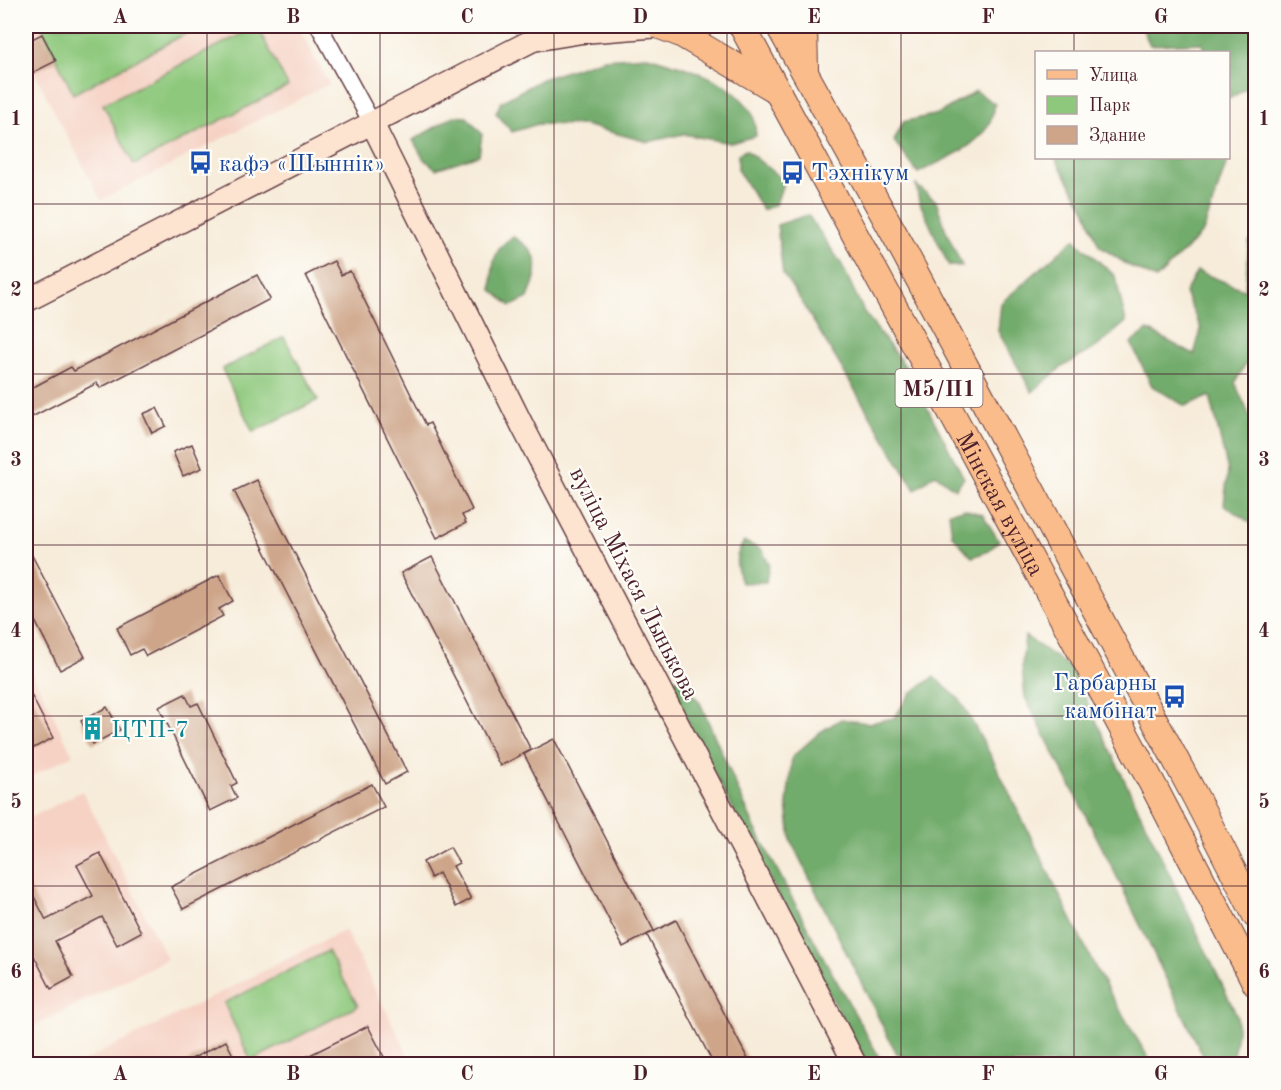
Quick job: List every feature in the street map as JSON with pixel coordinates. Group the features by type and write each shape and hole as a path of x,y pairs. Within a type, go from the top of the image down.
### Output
{"main road":[{"name":"Мінская вуліца","path":"779,26 912,267 1196,798 1256,916"},
{"path":"804,26 805,73"},
{"name":"Мінская вуліца","path":"748,27 778,91 1149,777 1256,984"},
{"path":"667,29 713,37 748,27"},
{"path":"667,29 778,91"}],"street":[{"path":"318,26 372,123"},
{"path":"26,301 372,123 540,33 667,29"},
{"name":"вуліца Міхася Лынькова","path":"372,123 524,429 855,1065"}],"shaded area":[{"path":"26,26 298,26 329,84 101,200 26,57"},
{"path":"26,661 73,755 26,779"},
{"path":"82,791 167,959 26,1030 26,820"},
{"path":"345,930 413,1064 78,1064"}],"green space":[{"path":"41,26 200,26 73,94"},
{"path":"257,26 288,86 134,165 103,104"},
{"path":"1141,26 1255,26 1255,83 1230,98 1230,51 1203,51 1203,43 1150,45"},
{"path":"647,56 691,69 732,90 752,113 756,136 730,143 683,134 648,142 584,125 538,124 512,132 496,113 501,102 542,79 604,59"},
{"path":"976,91 995,104 988,126 974,142 918,173 894,141 903,122 938,114"},
{"path":"454,116 467,117 482,134 479,155 436,169 423,158 413,140"},
{"path":"746,150 784,181 776,204 763,210 738,171 738,154"},
{"path":"1056,159 1228,159 1203,232 1156,279 1128,265 1099,246 1085,209"},
{"path":"916,185 936,201 946,231 962,266 949,266 919,201"},
{"path":"808,215 841,263 864,312 907,369 964,478 955,489 935,474 915,490 783,274 777,225"},
{"path":"1255,236 1255,369 1246,363 1235,383 1255,428 1255,526 1224,505 1228,471 1210,396 1185,406 1152,386 1131,343 1148,330 1194,355 1201,329 1185,293 1197,271 1245,290 1249,242"},
{"path":"513,237 530,249 536,263 536,270 528,298 511,306 492,290 492,274 497,253"},
{"path":"1074,239 1115,276 1126,322 1098,346 1062,367 1032,392 998,331 1001,303"},
{"path":"284,337 318,400 253,432 222,369"},
{"path":"964,509 983,515 999,541 988,551 972,557 952,535 949,512"},
{"path":"744,542 761,549 769,564 766,582 741,583 736,562"},
{"path":"1025,636 1071,668 1237,1016 1232,1064 1207,1064 1114,871 1025,697 1022,666"},
{"path":"934,677 960,700 990,754 1098,973 1152,1064 923,1064 896,1053 791,841 787,804 792,757 820,732 841,719 868,723 894,718 911,693"},
{"path":"670,679 681,679 700,703 753,824 883,1064 866,1064 673,694"},
{"path":"328,951 358,1006 251,1061 224,1003"}],"building":[{"path":"42,34 56,61 26,76 26,42"},
{"path":"334,261 341,275 350,271 426,425 430,423 472,510 462,515 466,523 437,538 306,275"},
{"path":"257,275 270,299 100,388 97,383 26,420 26,391 71,367 74,371"},
{"path":"157,408 166,426 152,433 143,414"},
{"path":"192,444 202,468 183,476 173,452"},
{"path":"257,480 407,772 385,784 234,491"},
{"path":"26,544 85,657 60,670 26,603"},
{"path":"432,557 531,750 500,766 401,573"},
{"path":"219,575 233,601 219,609 223,616 146,656 142,649 130,655 117,628"},
{"path":"26,685 53,738 26,752"},
{"path":"185,694 191,706 198,703 237,783 231,786 237,798 210,811 159,707"},
{"path":"107,707 120,730 93,744 81,721"},
{"path":"554,739 654,931 623,947 524,754"},
{"path":"372,784 384,807 183,909 171,887"},
{"path":"450,847 459,863 453,866 471,899 456,907 439,873 431,878 423,862"},
{"path":"100,853 141,932 117,945 102,917 55,941 73,977 51,989 32,952 26,955 26,881 46,920 93,896 77,865"},
{"path":"676,920 751,1065 714,1065 647,935"},
{"path":"368,1026 385,1059 374,1065 290,1065"},
{"path":"226,1041 238,1065 180,1065"}],"place":[{"name":"кафэ «Шыннік»","path":"201,163"},
{"name":"Тэхнікум","path":"793,172"},
{"name":"Гарбарны камбінат","path":"1175,696"},
{"name":"ЦТП-7","path":"93,729"}]}
